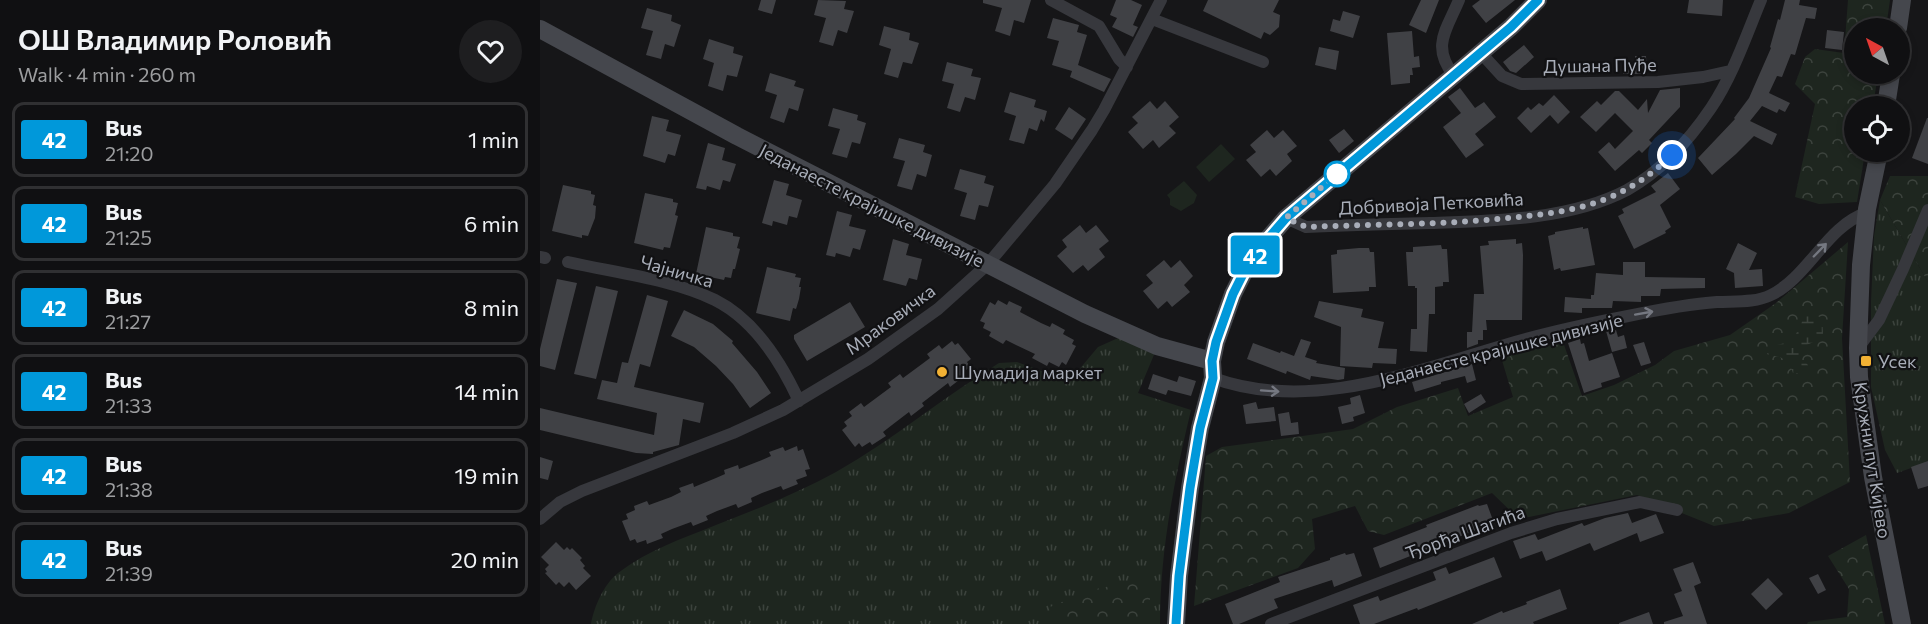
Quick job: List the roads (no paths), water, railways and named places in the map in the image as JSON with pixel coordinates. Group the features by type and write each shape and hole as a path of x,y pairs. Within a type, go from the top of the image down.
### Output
{"street":[{"path":"1051,0 1099,26 1119,59 1127,67"},
{"name":"Мраковичка","path":"540,519 545,508 582,491 733,433 799,401 894,342 938,309 988,264 1055,184 1098,120 1161,0"},
{"path":"1454,76 1444,62 1441,46 1459,0"},
{"path":"1176,624 1179,576 1200,428 1222,321 1240,279 1260,248 1286,218 1481,53 1538,0"},
{"name":"Добривоја Петковића","path":"1286,218 1306,227 1486,221 1568,210 1591,204 1626,190 1644,179 1672,155 1710,109 1730,71 1761,0"},
{"path":"1899,18 1902,0"},
{"path":"1152,19 1263,62"},
{"name":"Једанаесте крајишке дивизије","path":"540,29 737,136 988,264 1127,334 1213,370 1248,389 1302,392 1403,376 1538,336 1628,316 1681,306 1764,298 1784,287 1851,219 1866,213"},
{"name":"Душана Пуђе","path":"1481,53 1502,76 1521,84 1658,82 1703,77 1730,71"},
{"name":"Кружни пут Кијево","path":"1877,162 1866,213 1861,265 1859,377 1873,477 1902,624"},
{"path":"1858,348 1879,320 1928,210"},
{"name":"Чајничка","path":"568,262 694,291 716,301 757,333 782,368 799,401"},
{"name":"Ђорђа Шагића","path":"1271,624 1511,533 1557,519 1640,502 1677,510"}],"place":[{"name":"Усек","path":"1866,361"},
{"name":"Шумадија маркет","path":"942,372"}]}
